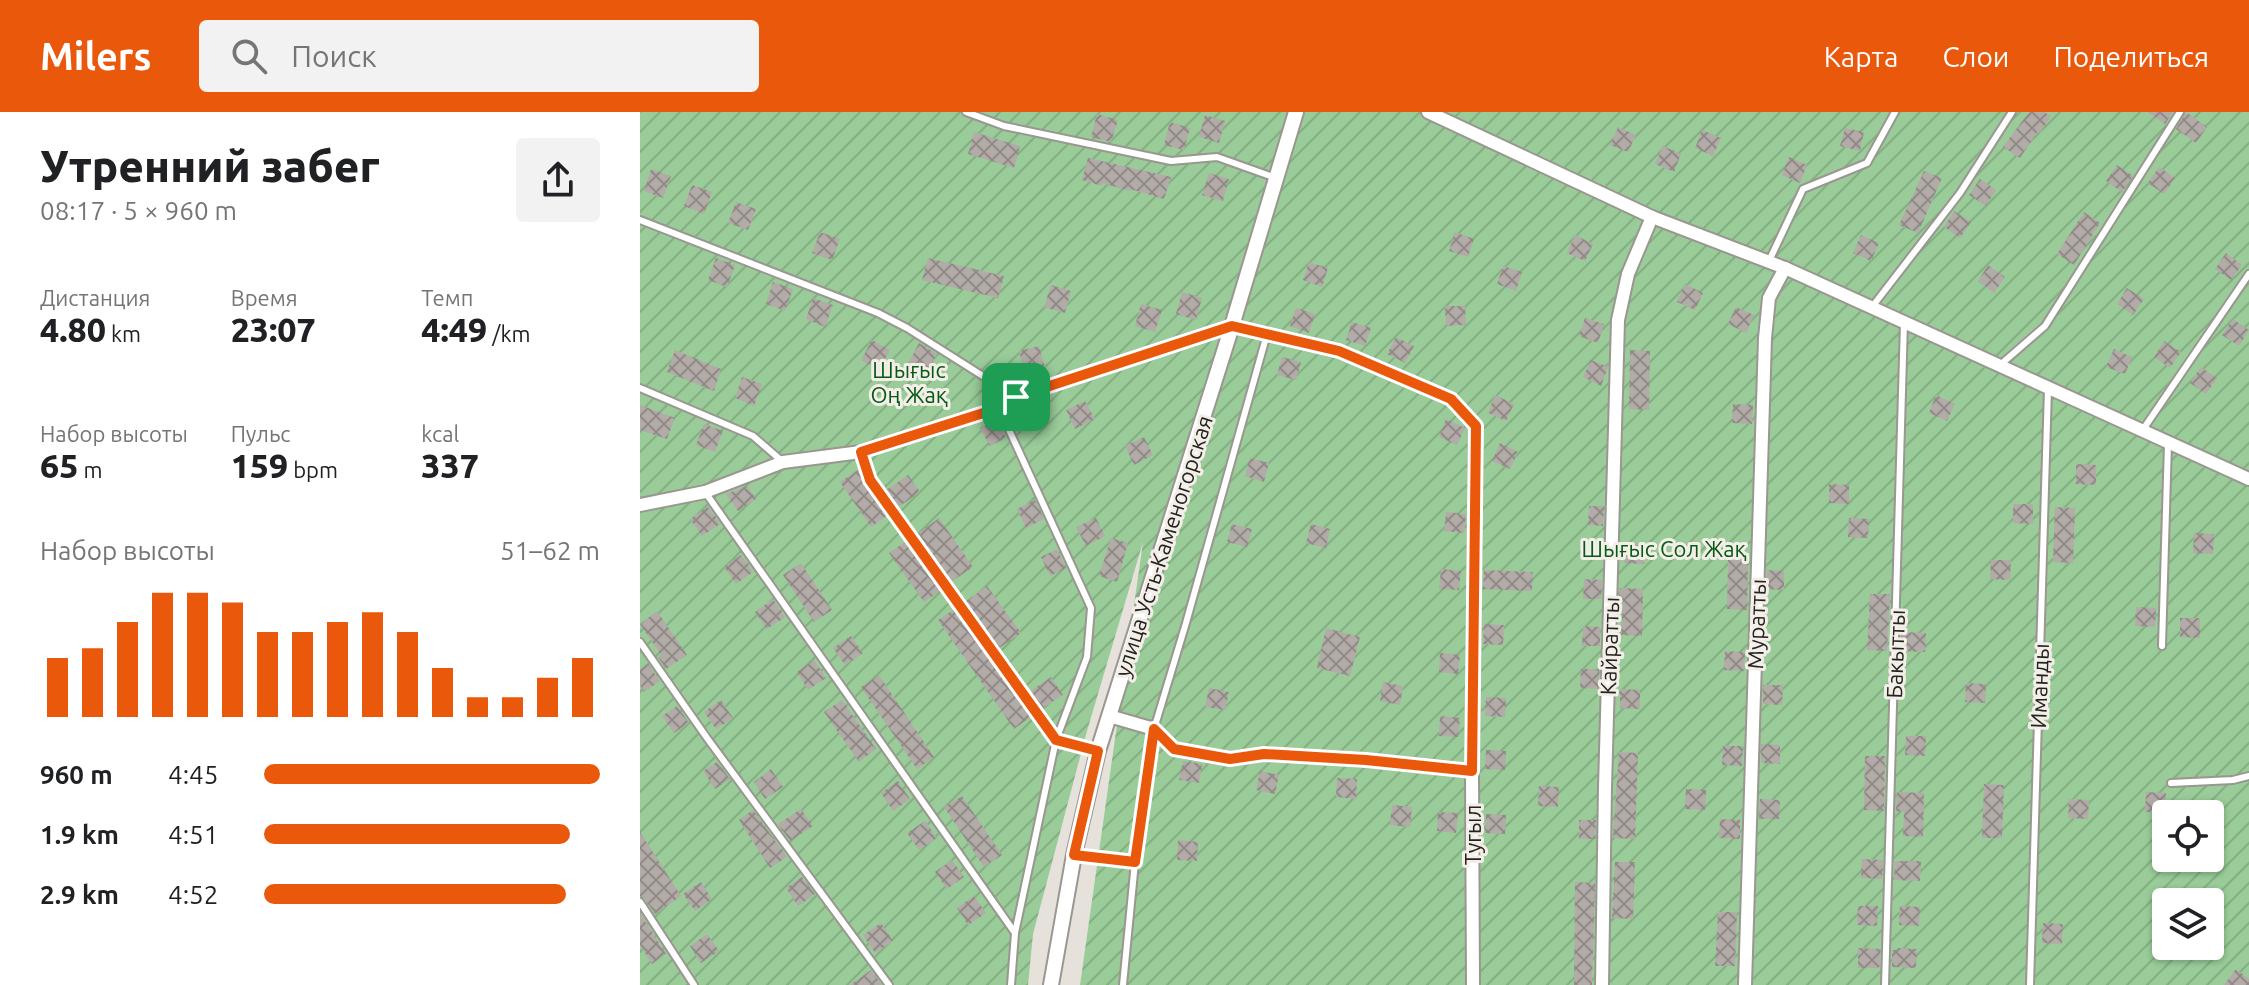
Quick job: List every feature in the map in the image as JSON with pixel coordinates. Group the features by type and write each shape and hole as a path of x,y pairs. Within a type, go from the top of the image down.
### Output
{"street":[{"name":"улица Усть-Каменогорская","path":"1051,985 1074,855 1098,751 1296,112"},
{"path":"1428,112 1652,217 1785,268 2249,479"},
{"name":"Кайратты","path":"1602,985 1618,320 1628,274 1652,217"},
{"name":"Муратты","path":"1745,985 1765,338 1769,298 1785,268"},
{"path":"640,505 705,492 783,462 861,452 999,408 1016,397 1232,326"},
{"name":"Тугыл","path":"1232,326 1339,351 1451,399 1476,426 1473,985"},
{"path":"1109,716 1154,729 1174,749 1230,759 1264,754 1472,771"}],"lane":[{"path":"966,112 1004,126 1171,161 1217,157 1277,179"},
{"path":"1769,261 1803,189 1867,163 1895,112"},
{"path":"1871,307 1960,193 2012,112"},
{"path":"2000,366 2045,326 2180,112"},
{"path":"640,220 878,313 1016,397"},
{"path":"2142,431 2249,274"},
{"name":"Бакытты","path":"1885,985 1904,322"},
{"path":"1123,985 1135,862 1154,729 1267,334"},
{"path":"640,388 753,436 783,462"},
{"name":"Иманды","path":"2030,985 2048,388"},
{"path":"999,408 1091,608 1087,657 1056,740 1015,933 1011,985"},
{"path":"2162,646 2168,443"},
{"path":"861,452 870,480 1056,740 1098,751"},
{"path":"705,492 1015,933"},
{"path":"640,642 889,985"},
{"path":"2171,783 2233,780 2249,776"},
{"path":"1074,855 1135,862"},
{"path":"640,902 694,985"}],"green space":[{"name":"Шығыс Сол Жақ","path":"640,112 2249,112 2249,985 1080,985 1143,542 1087,731 1033,934 1028,985 640,985"}],"building":[{"path":"2029,112 2044,112 2051,116 2020,158 2003,147"},
{"path":"2147,112 2173,112 2165,124"},
{"path":"2186,112 2207,127 2196,143 2176,129"},
{"path":"1097,114 1118,120 1111,142 1091,137"},
{"path":"1205,115 1225,121 1219,143 1199,137"},
{"path":"1170,122 1190,128 1184,150 1164,145"},
{"path":"1618,127 1636,135 1628,152 1610,145"},
{"path":"1845,128 1864,132 1860,151 1840,146"},
{"path":"1702,130 1721,138 1713,156 1695,148"},
{"path":"974,132 1020,146 1014,168 968,154"},
{"path":"1663,146 1681,154 1674,172 1655,164"},
{"path":"1789,157 1807,165 1800,183 1782,175"},
{"path":"1088,158 1171,177 1164,199 1082,180"},
{"path":"2117,165 2133,176 2122,192 2106,181"},
{"path":"2159,167 2175,178 2164,194 2148,183"},
{"path":"651,169 671,176 663,198 644,191"},
{"path":"1924,171 1942,178 1918,233 1899,225"},
{"path":"1209,173 1229,179 1223,201 1202,195"},
{"path":"1980,179 1996,190 1986,206 1969,195"},
{"path":"692,185 712,192 704,214 684,206"},
{"path":"736,202 756,209 748,230 728,223"},
{"path":"1954,211 1971,222 1960,238 1944,227"},
{"path":"2084,212 2100,223 2074,265 2057,254"},
{"path":"820,232 840,239 832,260 812,253"},
{"path":"1455,232 1474,239 1468,257 1449,251"},
{"path":"1575,235 1593,244 1585,261 1567,253"},
{"path":"1861,235 1879,243 1871,261 1853,253"},
{"path":"2226,253 2242,265 2231,280 2215,269"},
{"path":"716,258 735,265 727,287 708,280"},
{"path":"928,258 1004,276 998,298 922,280"},
{"path":"1309,262 1328,268 1322,287 1303,280"},
{"path":"1988,265 2005,277 1994,293 1978,281"},
{"path":"1503,266 1522,272 1516,291 1497,284"},
{"path":"773,282 793,289 785,311 766,304"},
{"path":"1685,284 1703,293 1695,310 1677,302"},
{"path":"1051,285 1071,291 1065,313 1044,307"},
{"path":"2127,288 2144,299 2133,315 2117,304"},
{"path":"1182,292 1202,298 1196,320 1176,314"},
{"path":"813,298 833,305 825,327 806,319"},
{"path":"1141,304 1162,310 1155,332 1135,326"},
{"path":"1445,306 1465,306 1466,325 1446,326"},
{"path":"1736,307 1754,315 1746,333 1728,324"},
{"path":"1296,308 1315,314 1309,333 1290,326"},
{"path":"1585,318 1604,324 1598,343 1579,336"},
{"path":"2233,319 2249,330 2239,346 2222,335"},
{"path":"1352,322 1371,328 1365,346 1346,340"},
{"path":"1396,337 1414,346 1405,363 1387,354"},
{"path":"872,340 890,350 879,370 861,360"},
{"path":"2164,341 2181,352 2170,368 2154,357"},
{"path":"919,343 937,354 927,374 908,364"},
{"path":"1039,346 1045,368 1025,374 1019,351"},
{"path":"2114,349 2132,357 2125,374 2106,367"},
{"path":"675,350 721,369 714,391 667,372"},
{"path":"1630,350 1650,351 1649,410 1629,409"},
{"path":"1282,357 1301,362 1296,380 1277,375"},
{"path":"1591,360 1608,367 1601,386 1583,377"},
{"path":"2201,367 2217,378 2206,394 2190,383"},
{"path":"742,377 762,384 754,406 735,398"},
{"path":"1495,395 1514,404 1506,421 1488,413"},
{"path":"1936,395 1955,404 1947,421 1929,413"},
{"path":"1085,401 1095,419 1075,429 1066,410"},
{"path":"1733,404 1753,405 1752,424 1732,423"},
{"path":"640,405 675,418 667,439 640,430"},
{"path":"997,419 1006,438 990,446 980,428"},
{"path":"1446,419 1465,428 1457,445 1439,437"},
{"path":"704,424 723,431 715,452 696,445"},
{"path":"1144,437 1153,455 1134,465 1125,446"},
{"path":"1500,443 1518,452 1510,469 1492,461"},
{"path":"1250,458 1269,463 1264,482 1245,476"},
{"path":"2076,464 2096,465 2096,485 2076,484"},
{"path":"858,470 888,515 871,527 840,482"},
{"path":"908,475 920,492 897,508 885,491"},
{"path":"1829,484 1849,485 1849,504 1829,503"},
{"path":"747,486 756,499 738,511 726,494"},
{"path":"1035,500 1044,519 1026,528 1017,509"},
{"path":"2013,504 2033,504 2033,524 2013,523"},
{"path":"1589,506 1604,506 1603,526 1588,525"},
{"path":"708,507 720,524 702,536 690,519"},
{"path":"2055,507 2075,508 2073,563 2053,562"},
{"path":"1446,512 1466,514 1464,533 1444,531"},
{"path":"939,518 973,567 951,582 916,535"},
{"path":"1096,518 1105,536 1086,546 1076,527"},
{"path":"1849,518 1869,519 1868,538 1848,537"},
{"path":"1232,524 1252,529 1247,547 1227,542"},
{"path":"1311,524 1330,529 1326,548 1306,543"},
{"path":"2194,533 2214,534 2213,554 2193,553"},
{"path":"1111,538 1128,543 1117,582 1099,576"},
{"path":"906,541 941,590 924,602 889,553"},
{"path":"1625,543 1645,544 1644,564 1624,563"},
{"path":"1057,549 1066,568 1050,576 1041,557"},
{"path":"741,555 753,572 736,584 724,567"},
{"path":"1728,558 1748,559 1747,610 1727,609"},
{"path":"1991,560 2011,560 2010,580 1990,579"},
{"path":"801,563 832,610 814,622 783,575"},
{"path":"1441,569 1461,571 1459,590 1439,589"},
{"path":"1484,570 1533,572 1532,591 1483,589"},
{"path":"1767,570 1784,571 1784,590 1766,589"},
{"path":"1584,579 1602,580 1601,599 1583,599"},
{"path":"987,586 1021,633 998,649 965,602"},
{"path":"1620,588 1643,589 1642,636 1621,635 1623,600 1619,600"},
{"path":"1870,594 1890,594 1887,651 1867,650"},
{"path":"773,599 785,617 767,629 755,612"},
{"path":"2136,607 2156,608 2155,627 2135,626"},
{"path":"955,609 1032,716 1014,729 938,620"},
{"path":"657,611 687,655 666,669 658,657 661,655 640,624"},
{"path":"2180,618 2200,618 2200,638 2180,637"},
{"path":"1484,624 1504,625 1503,645 1483,644"},
{"path":"1583,626 1600,627 1600,646 1582,646"},
{"path":"1326,628 1360,637 1350,676 1317,668"},
{"path":"1901,632 1926,633 1925,652 1901,651"},
{"path":"851,636 863,653 845,665 833,648"},
{"path":"1725,651 1745,652 1744,671 1724,670"},
{"path":"1440,653 1460,655 1458,674 1439,672"},
{"path":"814,660 826,678 808,690 797,672"},
{"path":"648,664 660,681 644,692 640,685 640,669"},
{"path":"1581,669 1599,669 1599,689 1580,688"},
{"path":"879,675 934,757 917,769 861,687"},
{"path":"1051,677 1063,695 1041,709 1029,692"},
{"path":"1383,682 1403,686 1400,705 1380,701"},
{"path":"1966,683 1986,684 1985,703 1965,702"},
{"path":"1763,685 1783,685 1782,705 1763,704"},
{"path":"1209,688 1229,692 1225,710 1205,707"},
{"path":"1620,689 1640,690 1640,709 1620,708"},
{"path":"1486,697 1506,698 1505,717 1485,716"},
{"path":"721,700 733,718 716,729 704,712"},
{"path":"842,700 876,749 859,762 824,712"},
{"path":"677,706 689,723 674,733 662,716"},
{"path":"1440,716 1460,718 1458,737 1439,736"},
{"path":"1906,736 1926,736 1925,756 1905,755"},
{"path":"1761,744 1780,745 1780,764 1761,763"},
{"path":"1723,746 1743,746 1742,766 1722,765"},
{"path":"1486,750 1506,751 1505,770 1485,769"},
{"path":"1619,752 1638,753 1635,839 1613,838"},
{"path":"1865,756 1885,756 1884,811 1864,810"},
{"path":"1183,761 1202,764 1199,783 1179,780"},
{"path":"717,762 730,779 715,789 703,771"},
{"path":"771,769 783,787 765,799 754,782"},
{"path":"1260,771 1279,775 1275,794 1256,790"},
{"path":"1337,778 1357,779 1356,799 1336,797"},
{"path":"898,781 910,799 893,811 881,793"},
{"path":"1984,784 2004,785 2002,838 1982,838"},
{"path":"1539,786 1559,787 1558,807 1538,806"},
{"path":"1686,789 1706,790 1705,810 1685,809"},
{"path":"1897,792 1924,793 1923,837 1903,836 1904,812 1896,811"},
{"path":"2146,792 2166,793 2166,800 2152,800 2152,812 2145,812"},
{"path":"962,796 1002,855 984,867 944,807"},
{"path":"1760,799 1780,800 1779,819 1759,819"},
{"path":"2069,799 2089,800 2088,819 2068,818"},
{"path":"1392,805 1412,807 1410,827 1390,825"},
{"path":"801,809 813,826 790,841 778,824"},
{"path":"753,810 787,857 770,868 739,820"},
{"path":"1438,812 1458,813 1456,833 1437,831"},
{"path":"1486,814 1506,815 1505,834 1485,833"},
{"path":"1720,819 1740,820 1740,839 1719,838"},
{"path":"1579,820 1596,820 1595,839 1579,839"},
{"path":"925,821 937,838 919,850 907,833"},
{"path":"640,832 681,896 655,914 640,896"},
{"path":"1178,840 1198,842 1197,861 1177,860"},
{"path":"1862,859 1883,860 1882,879 1861,878"},
{"path":"952,860 964,877 947,889 935,872"},
{"path":"1895,861 1921,861 1920,881 1894,880"},
{"path":"1615,862 1635,862 1633,919 1612,918"},
{"path":"802,877 815,894 798,906 786,888"},
{"path":"701,882 712,899 695,911 683,894"},
{"path":"1575,882 1595,883 1592,985 1574,985"},
{"path":"974,896 986,913 968,925 957,908"},
{"path":"1858,906 1878,906 1877,926 1857,925"},
{"path":"1900,906 1920,907 1919,926 1899,925"},
{"path":"1718,912 1737,912 1735,966 1715,966"},
{"path":"640,913 666,954 652,964 640,945"},
{"path":"881,923 893,941 875,953 863,935"},
{"path":"2043,923 2063,924 2062,944 2042,943"},
{"path":"707,934 719,951 701,963 690,946"},
{"path":"1858,948 1880,949 1880,966 1858,968"},
{"path":"1917,949 1916,968 1892,967 1892,950"},
{"path":"2236,969 2249,979 2249,985 2224,985"},
{"path":"871,970 882,985 850,985"}],"route":[{"path":"1232,326 1339,351 1451,399 1476,426 1472,771 1264,754 1230,759 1174,749 1154,729 1135,862 1074,855 1098,751 1056,740 870,480 861,452 999,408 1016,397 1232,326"}],"park label":[{"name":"Шығыс Оң Жақ","path":"909,382"}]}
